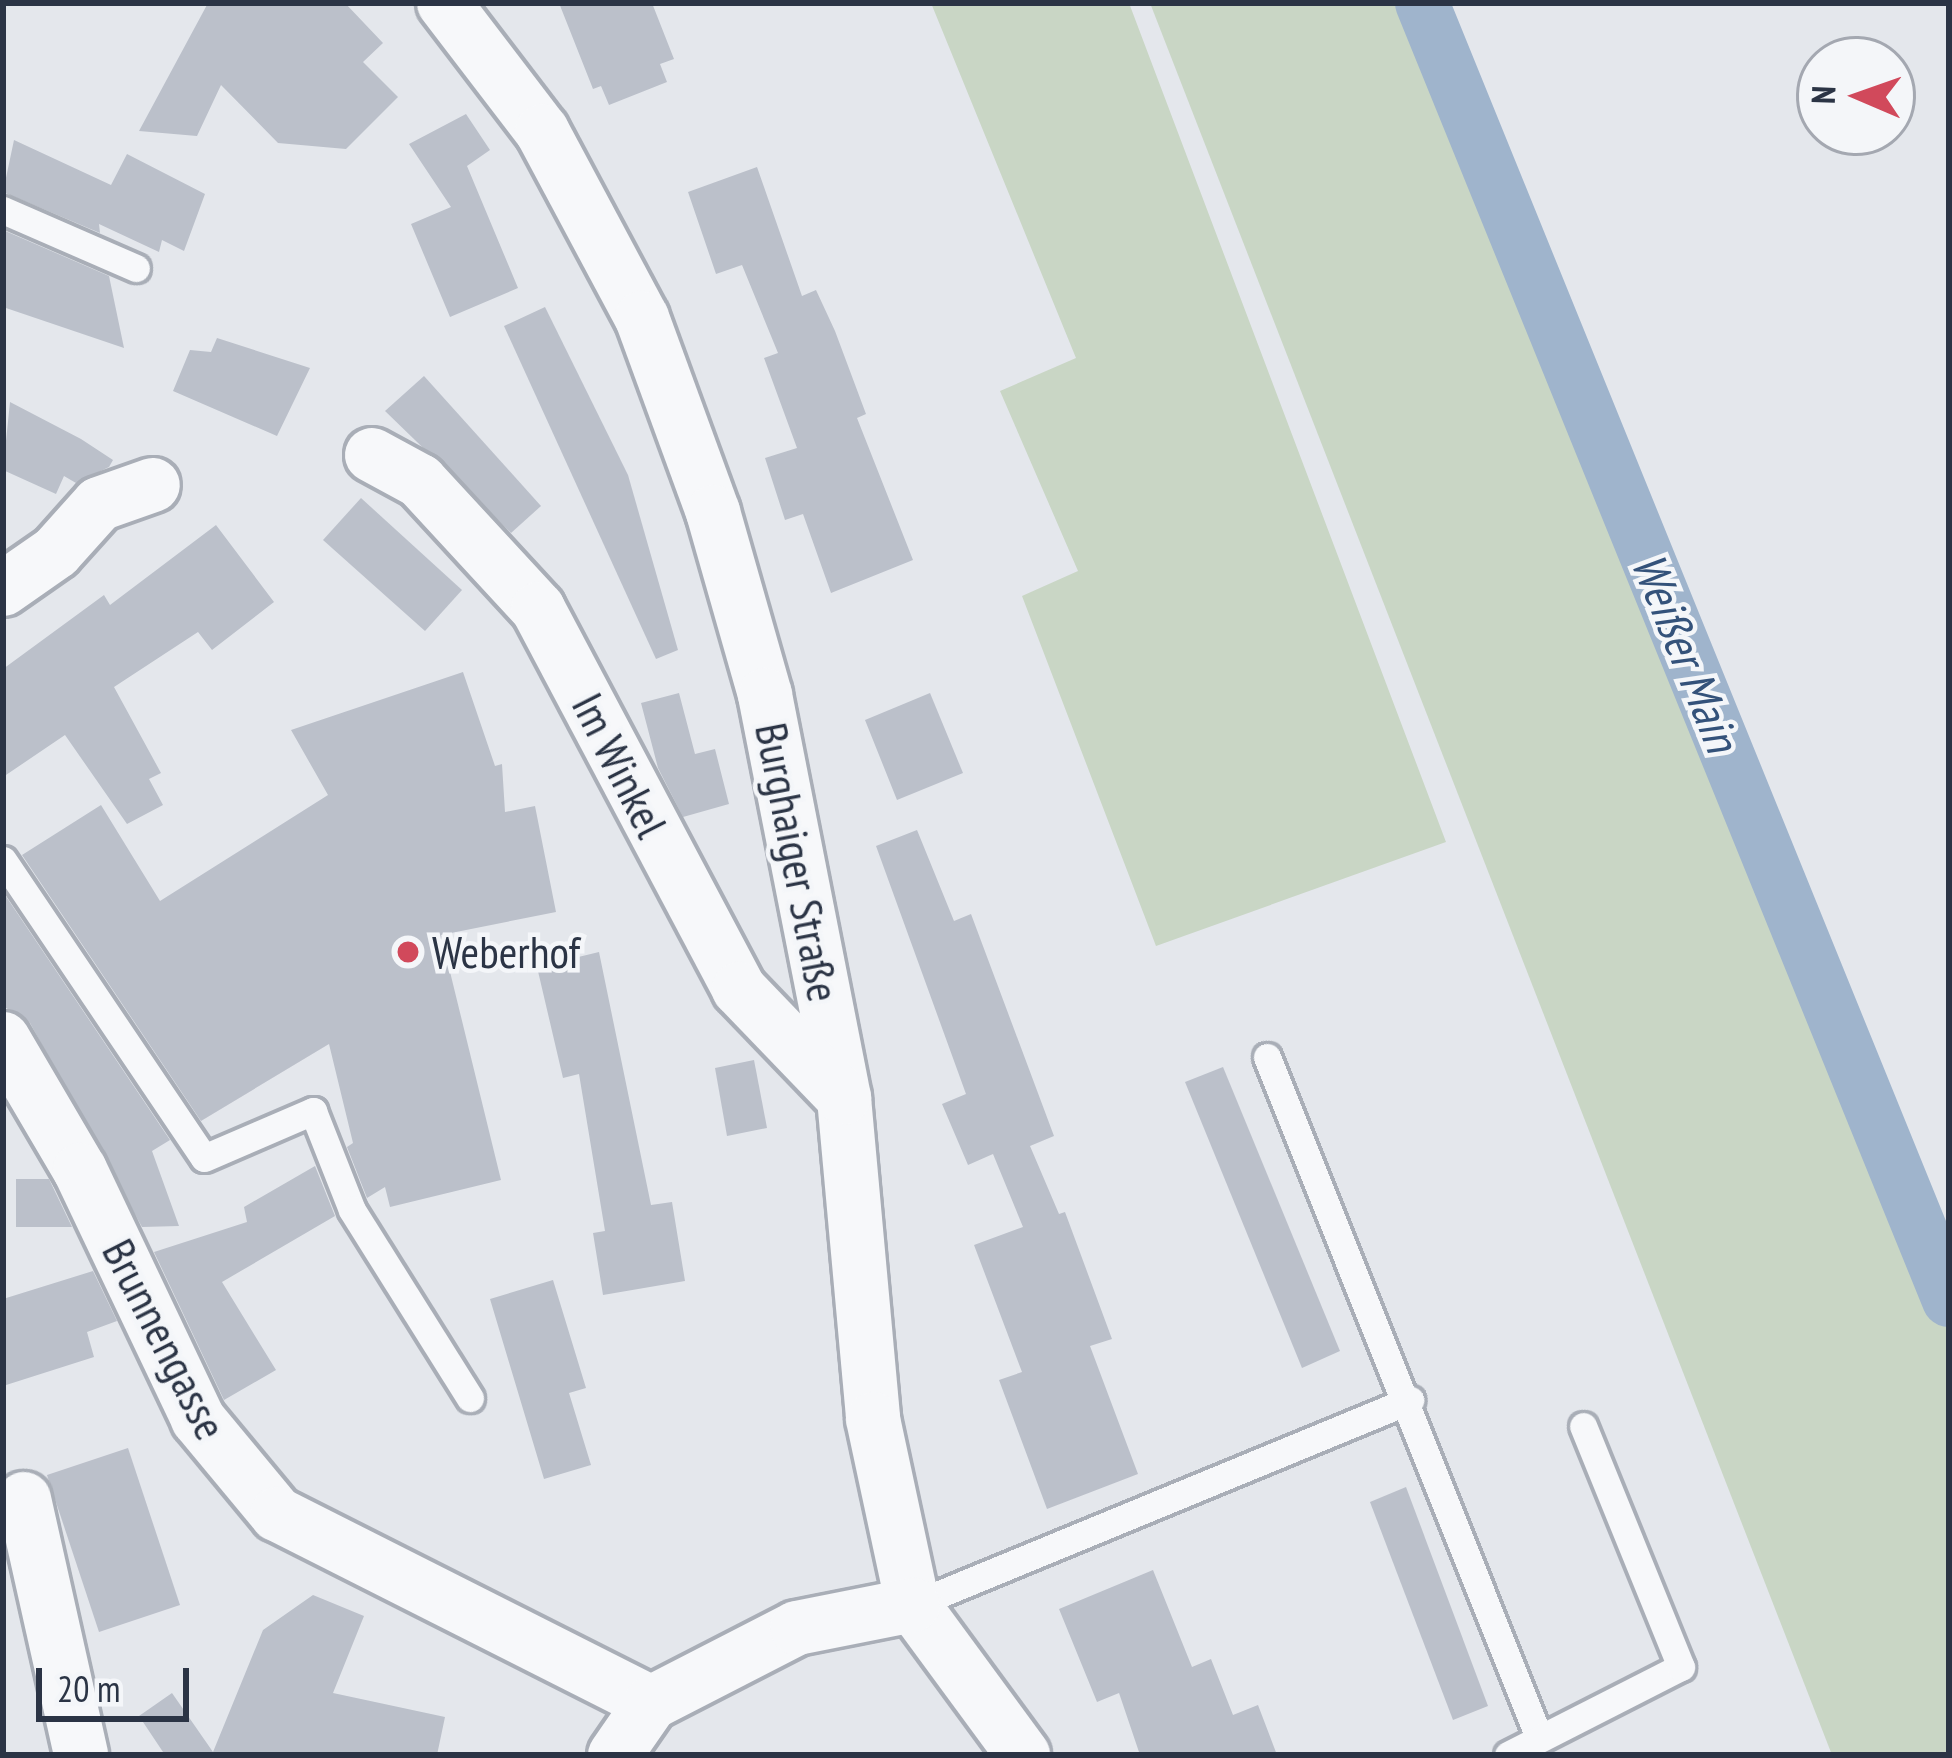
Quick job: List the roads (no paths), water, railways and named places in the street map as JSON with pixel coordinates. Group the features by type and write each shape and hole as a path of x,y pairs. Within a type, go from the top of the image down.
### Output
{"street":[{"name":"Burghaiger Straße","path":"444,3 542,130 642,318 705,490 765,694 844,1098 873,1419 913,1605 1023,1755"},
{"name":"Im Winkel","path":"372,455 420,482 538,609 739,989 844,1098"},
{"path":"3,589 56,552 99,504 153,485"},
{"name":"Brunnengasse","path":"3,1039 80,1170 198,1420 277,1514 651,1703"},
{"path":"24,1499 82,1755"},
{"path":"615,1755 651,1703 797,1628 913,1605"}],"lane":[{"path":"3,210 136,268"},
{"path":"3,860 204,1158 313,1111 352,1210 470,1399"},
{"path":"1267,1058 1410,1400 1538,1736"},
{"path":"913,1605 1410,1400"},
{"path":"1508,1755 1682,1667 1583,1426"}],"waterway":[{"name":"Weißer Main","path":"1422,3 1949,1300"}],"place":[{"name":"Weberhof","path":"408,952"}]}
